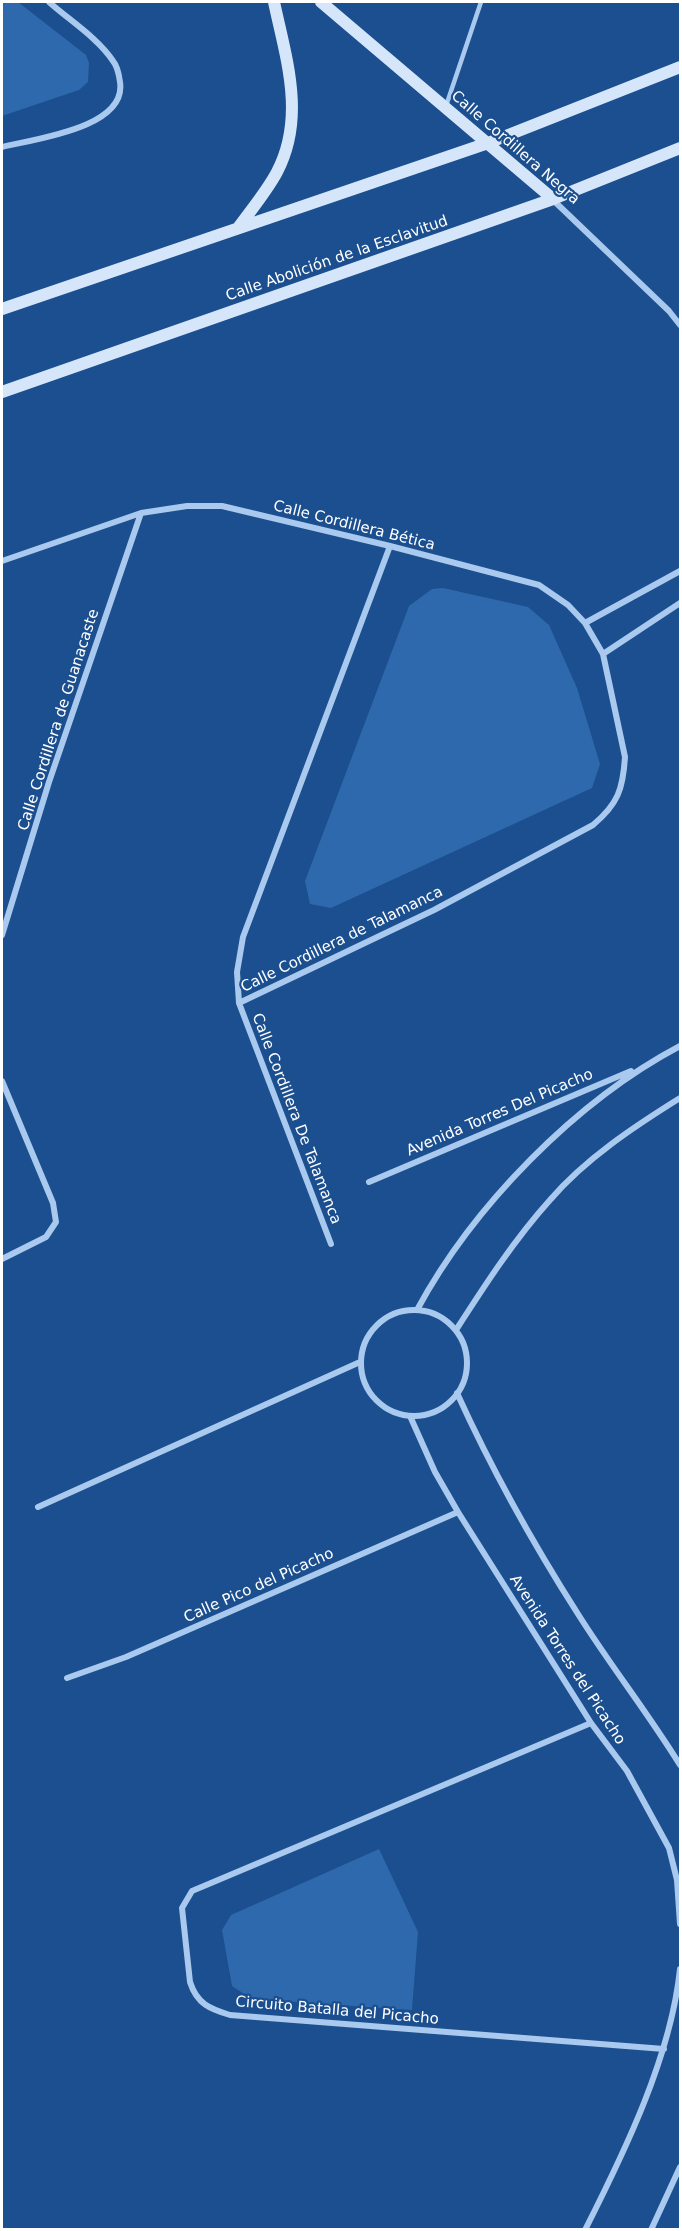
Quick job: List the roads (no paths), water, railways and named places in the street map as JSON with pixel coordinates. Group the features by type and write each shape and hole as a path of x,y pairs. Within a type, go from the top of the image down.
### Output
{"main road":[{"path":"238,228 278,171 288,143 293,114 291,85 274,2"},
{"name":"Calle Cordillera Negra","path":"321,2 553,199"},
{"path":"2,309 488,143 681,67"},
{"name":"Calle Abolición de la Esclavitud","path":"2,392 553,199 681,148"}],"street":[{"path":"2,147 86,125 103,118 116,105 120,97 118,71 108,54 49,2"},
{"name":"Calle Cordillera Negra","path":"553,199 681,325"},
{"name":"Calle Cordillera Bética","path":"2,561 141,513 187,506 222,506 390,546 539,585 568,605 585,623"},
{"name":"Calle Cordillera de Guanacaste","path":"2,935 49,782 141,513"},
{"name":"Calle Cordillera de Talamanca","path":"390,546 243,937 237,972 239,1003 434,909 593,825 612,809 624,774 625,757 603,654 585,623"},
{"path":"585,623 681,571"},
{"path":"603,654 681,603"},
{"name":"Calle Cordillera De Talamanca","path":"239,1003 331,1244"},
{"name":"Avenida Torres del Picacho","path":"417,1310 437,1272 519,1171 574,1120 640,1067 681,1046"},
{"name":"Avenida Torres Del Picacho","path":"369,1182 640,1067"},
{"path":"2,1081 54,1203 56,1222 46,1237 2,1258"},
{"path":"456,1330 492,1274 551,1198 593,1160 642,1122 681,1098"},
{"path":"417,1310 439,1316 456,1330 465,1351 465,1373 457,1393 437,1411 423,1416 410,1416 388,1409 371,1395 365,1384 360,1362 366,1338 378,1324 393,1314 417,1310"},
{"path":"38,1507 360,1362"},
{"path":"457,1393 486,1458 520,1521 579,1616 681,1765"},
{"name":"Avenida Torres del Picacho","path":"410,1416 435,1472 458,1512 591,1723 627,1772 669,1848 678,1880 681,1924"},
{"name":"Calle Pico del Picacho","path":"68,1678 126,1657 458,1512"},
{"name":"Circuito Batalla del Picacho","path":"591,1723 192,1891 182,1908 190,1983 193,1994 204,2006 231,2015 664,2049"},
{"path":"585,2229 664,2049 677,2002 681,1969"},
{"path":"651,2229 681,2167"}],"lane":[{"path":"446,106 481,2"}]}
